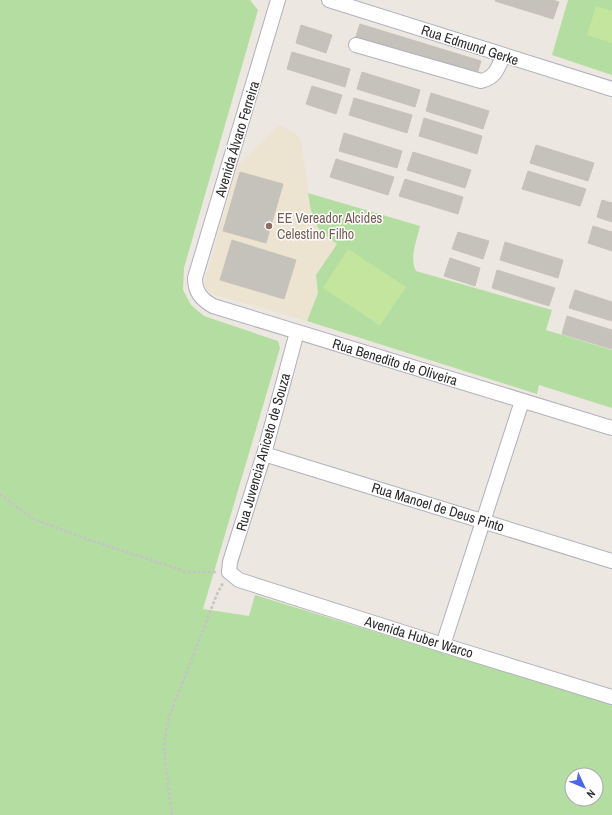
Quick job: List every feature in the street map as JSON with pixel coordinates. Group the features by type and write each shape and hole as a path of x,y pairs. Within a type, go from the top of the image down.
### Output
{"street":[{"name":"Avenida Álvaro Ferreira","path":"195,278 278,0"},
{"name":"Rua Edmund Gerke","path":"329,0 503,56 612,89"},
{"path":"356,45 481,82 487,80 496,73 503,56"},
{"name":"Rua Benedito de Oliveira","path":"195,278 195,287 198,295 213,306 612,428"},
{"name":"Rua Juvencia Aniceto de Souza","path":"229,572 230,562 264,454 298,332"},
{"path":"443,645 522,401"},
{"name":"Rua Manoel de Deus Pinto","path":"264,454 484,520 612,561"},
{"name":"Avenida Huber Warco","path":"229,572 239,580 612,697"}],"path":[{"path":"0,494 33,519 90,540 187,572 229,572 217,594 168,720 164,744 172,815"}],"shaded area":[{"name":"EE Vereador Alcides Celestino Filho","path":"279,125 296,134 300,139 310,204 321,231 337,244 316,275 318,293 307,321 216,295 208,292 204,284 237,166"}],"green space":[{"path":"0,0 250,0 258,10 184,268 183,290 191,305 204,316 278,341 280,348 203,609 249,616 255,595 612,705 612,815 0,815"},
{"path":"568,0 612,0 612,75 552,55"},
{"path":"596,6 612,11 612,43 587,35"},
{"path":"308,193 420,226 413,255 416,271 552,310 546,330 612,350 612,408 539,385 537,394 307,321 318,293 316,275 337,244 322,232 316,224 312,214","holes":["323,287 405,287 380,325"]},
{"path":"348,249 406,287 380,325 323,288"}],"building":[{"path":"553,0 559,2 553,19 495,1"},
{"path":"360,24 481,61 476,78 354,42"},
{"path":"301,25 332,35 326,53 296,43"},
{"path":"292,52 350,69 345,87 287,69"},
{"path":"362,72 420,90 415,107 357,89"},
{"path":"312,86 342,95 336,114 306,104"},
{"path":"431,93 489,111 483,129 426,111"},
{"path":"354,98 412,115 407,133 349,115"},
{"path":"424,118 482,136 477,154 419,136"},
{"path":"344,133 402,151 397,168 339,151"},
{"path":"536,145 594,163 588,181 530,163"},
{"path":"413,152 471,170 465,188 407,170"},
{"path":"336,159 394,177 388,195 330,177"},
{"path":"528,171 586,189 580,206 522,189"},
{"path":"240,172 283,184 266,243 223,231"},
{"path":"405,179 463,197 458,214 399,196"},
{"path":"602,200 612,203 612,222 597,217"},
{"path":"593,226 612,232 612,251 588,243"},
{"path":"458,232 489,241 483,259 452,249"},
{"path":"232,240 296,260 284,299 220,280"},
{"path":"505,242 563,260 558,278 500,260"},
{"path":"450,258 480,268 475,286 444,276"},
{"path":"497,270 555,288 549,306 492,288"},
{"path":"575,290 612,302 612,321 569,308"},
{"path":"567,316 612,330 612,349 562,334"}],"place":[{"name":"EE Vereador Alcides Celestino Filho","path":"269,226"}]}
